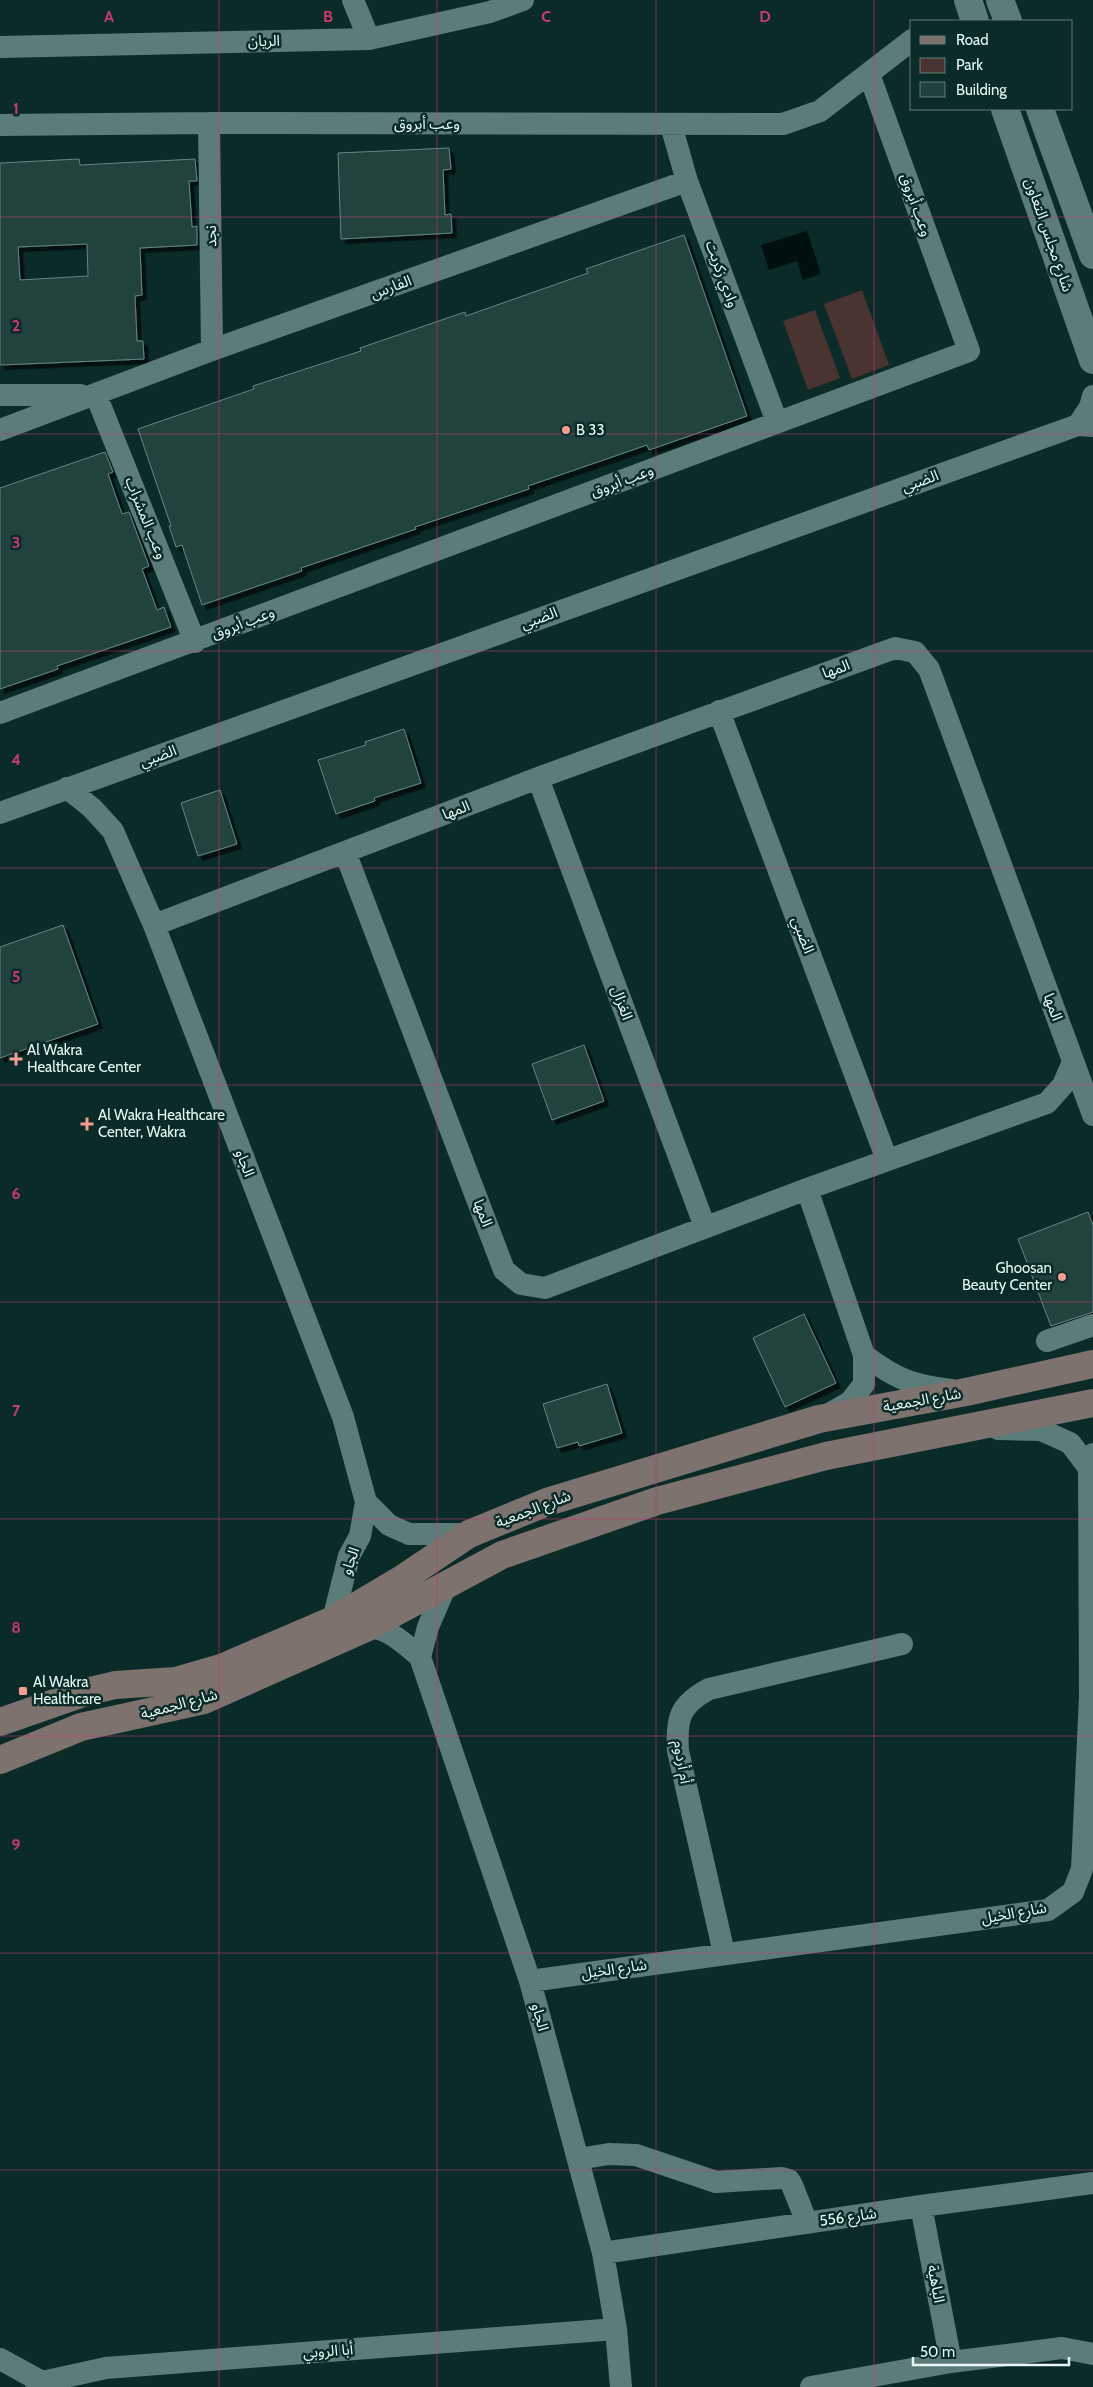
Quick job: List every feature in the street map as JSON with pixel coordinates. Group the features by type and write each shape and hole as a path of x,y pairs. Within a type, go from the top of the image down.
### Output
{"main road":[{"name":"شارع الجمعية","path":"0,1722 86,1692 115,1685 176,1681 221,1668 333,1620 402,1579 469,1534 547,1502 819,1419 966,1392 1093,1364"},
{"name":"شارع الجمعية","path":"0,1760 81,1727 204,1700 366,1628 502,1555 657,1501 826,1456 1093,1403"}],"street":[{"path":"353,0 369,39"},
{"name":"الريان","path":"0,48 369,39 490,12 523,0"},
{"path":"968,0 975,20"},
{"path":"1000,0 1008,20"},
{"name":"وعب أبروق","path":"0,125 209,122 783,124 820,111 910,42"},
{"name":"وعب أبروق","path":"0,713 195,642 969,350 869,74"},
{"name":"شارع مجلس التعاون","path":"1005,110 1093,360"},
{"path":"1040,110 1093,255"},
{"name":"نجد","path":"209,122 212,350"},
{"name":"وادي زكريت","path":"671,125 687,181 777,422"},
{"name":"الفارس","path":"0,430 212,350 687,181"},
{"name":"الفارس","path":"0,395 96,395"},
{"name":"وعب المشراب","path":"96,395 195,642"},
{"name":"الضبي","path":"0,813 1086,425 1093,396"},
{"name":"المها","path":"154,925 718,710 895,648 915,652 928,669 1093,1115"},
{"name":"الضبي","path":"718,710 887,1160"},
{"name":"الغزال","path":"538,778 706,1227"},
{"name":"الجاو","path":"67,788 92,808 112,831 154,925 343,1417 366,1502 360,1536 349,1556 333,1620"},
{"name":"المها","path":"345,852 504,1270 521,1284 545,1288 807,1189 1047,1103 1062,1085 1073,1062"},
{"path":"807,1189 864,1354 864,1384 850,1402 819,1419"},
{"path":"1047,1341 1093,1325"},
{"path":"864,1354 890,1374 918,1385 966,1392"},
{"name":"شارع الخيل","path":"530,1981 1048,1910 1073,1892 1082,1869 1091,1696 1091,1461 1070,1443 1041,1430 967,1428"},
{"name":"الجاو","path":"366,1502 389,1525 409,1534 469,1534"},
{"path":"366,1628 375,1627 397,1638 420,1657 428,1627 447,1583"},
{"name":"أم أردوم","path":"724,1953 678,1751 677,1726 682,1710 695,1696 709,1689 902,1644"},
{"name":"الجاو","path":"420,1657 530,1981 604,2253 616,2329 621,2387"},
{"path":"578,2159 609,2154 636,2155 716,2182 782,2178 789,2180 792,2185 807,2223"},
{"name":"شارع 556","path":"604,2253 921,2206 1093,2183"},
{"name":"الباهية","path":"921,2206 951,2362"},
{"name":"أبا الروبي","path":"0,2359 39,2384 106,2368 616,2329"},
{"path":"811,2387 951,2362 1062,2348 1093,2354"}],"green space":[{"path":"862,290 889,365 852,379 824,304"},
{"path":"815,310 840,378 808,390 783,321"}],"shaded area":[{"path":"807,231 821,274 803,280 797,261 769,270 761,245"}],"building":[{"path":"449,148 451,169 443,170 445,215 451,214 452,233 341,239 338,153"},
{"path":"79,159 80,165 195,159 197,181 189,181 192,227 197,226 197,245 140,248 142,295 135,296 137,341 143,341 144,359 0,365 0,163","holes":["87,244 88,276 20,280 18,247"]},
{"path":"684,235 747,416 649,450 647,445 528,486 529,489 415,527 416,529 301,568 302,571 202,605 182,545 176,547 169,526 171,526 138,429 254,389 253,386 361,351 360,348 465,312 466,316 588,273 586,269"},
{"path":"105,452 113,472 108,474 122,514 129,512 149,566 142,569 157,610 164,607 171,627 57,666 58,669 0,689 0,488"},
{"path":"404,729 421,783 374,798 375,801 336,814 318,760 366,745 365,742"},
{"path":"220,790 237,844 198,856 181,803"},
{"path":"63,925 98,1024 0,1058 0,947"},
{"path":"584,1045 604,1101 552,1120 532,1064"},
{"name":"Ghoosan Beauty Center","path":"1088,1212 1093,1225 1093,1312 1051,1326 1018,1239"},
{"path":"804,1314 836,1383 785,1407 753,1338"},
{"path":"607,1384 622,1433 579,1446 578,1442 557,1448 543,1404"}],"place":[{"name":"B 33","path":"566,430"},
{"name":"Al Wakra Healthcare Center","path":"16,1059"},
{"name":"Al Wakra Healthcare Center, Wakra","path":"87,1124"},
{"name":"Ghoosan Beauty Center","path":"1062,1277"},
{"name":"Al Wakra Healthcare","path":"23,1691"}]}
